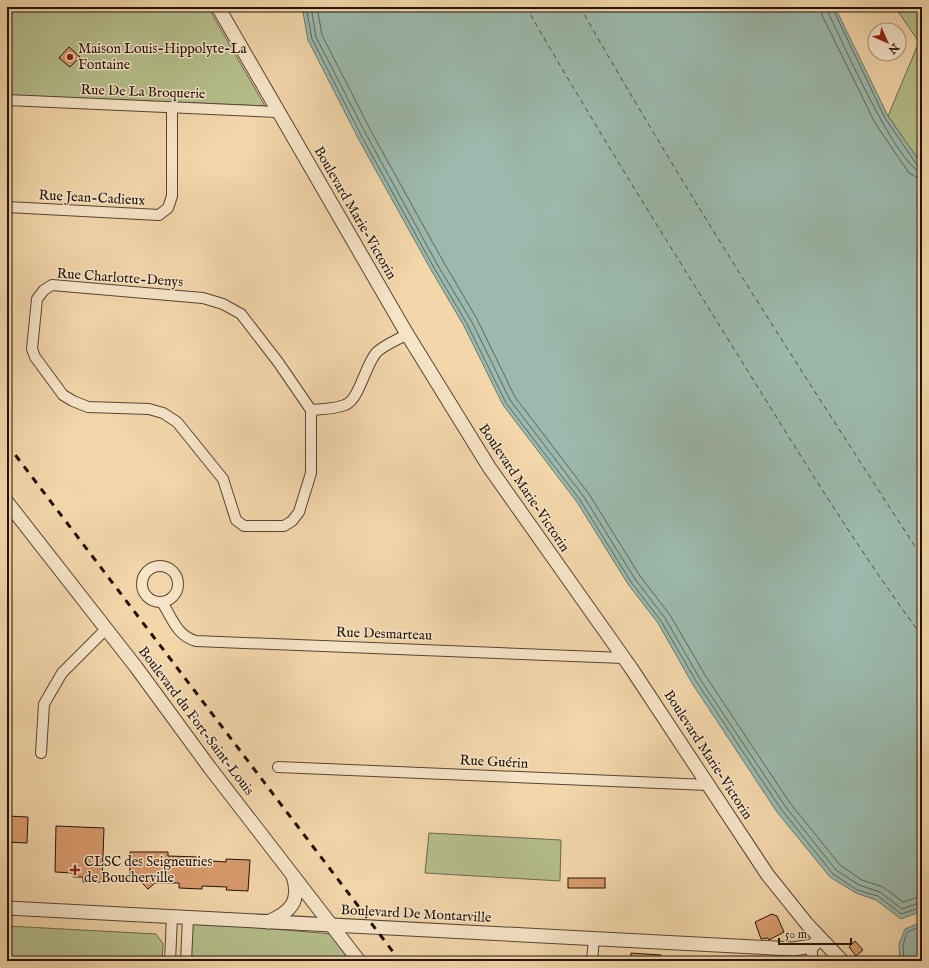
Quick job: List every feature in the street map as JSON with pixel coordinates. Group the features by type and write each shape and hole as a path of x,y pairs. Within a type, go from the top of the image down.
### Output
{"street":[{"name":"Boulevard Marie-Victorin","path":"218,7 407,334 489,467 624,658 767,874 816,943 842,961"},
{"name":"Rue De La Broquerie","path":"7,100 278,112"},
{"name":"Rue Jean-Cadieux","path":"7,207 159,215 168,208 172,196 172,107"},
{"name":"Rue Charlotte-Denys","path":"52,286 204,298 223,304 241,314 278,362 311,410 311,473 299,512 292,521 284,526 244,526 236,520 223,479 177,422 163,413 149,409 88,407 62,395 35,357 32,349 37,299 44,290 52,286"},
{"path":"311,410 346,405 352,400 370,362 377,352 407,334"},
{"name":"Boulevard du Fort-Saint-Louis","path":"7,502 105,630 136,667 210,768 359,961"},
{"name":"Rue Desmarteau","path":"162,602 180,633 187,639 196,641 624,658"},
{"path":"41,753 44,704 62,672 105,630"},
{"name":"Rue Guérin","path":"278,767 708,786"},
{"path":"266,922 282,915 293,904 296,890 291,872"},
{"name":"Boulevard De Montarville","path":"7,908 792,950 816,943"},
{"path":"170,961 172,917"},
{"path":"186,961 188,918"},
{"path":"592,961 594,939"},
{"path":"812,961 816,943"}],"green space":[{"path":"7,7 208,7 265,106 7,95"},
{"path":"895,7 922,7 922,165 888,116 919,42 907,24 907,22 905,22"},
{"path":"429,833 561,840 560,881 425,873"},
{"path":"192,922 332,934 352,961 188,961"},
{"path":"7,926 156,934 163,944 162,961 7,961"}],"water":[{"path":"302,7 835,7 888,116 922,165 922,911 901,919 876,900 856,893 830,877 777,812 692,683 658,623 628,584 577,502 503,405 464,326 359,140 308,40"},
{"path":"922,922 922,961 900,961 899,944 905,929"}],"building":[{"name":"Maison Louis-Hippolyte-La Fontaine","path":"69,47 80,57 70,67 59,58"},
{"path":"7,816 28,817 27,843 7,842"},
{"path":"56,826 104,828 102,882 83,882 83,877 73,877 73,873 55,872"},
{"path":"130,852 168,852 168,856 199,857 199,860 226,862 226,859 250,860 248,891 226,890 227,887 202,886 202,889 179,888 179,883 155,883 148,889 141,882 130,882"},
{"path":"568,878 605,878 605,888 568,888"},
{"path":"772,914 777,916 784,932 769,940 768,938 761,939 755,922"},
{"path":"855,941 863,950 856,956 849,947"},
{"path":"631,953 661,955 661,961 630,961"}],"ferry route":[{"path":"526,7 624,172 797,450 845,526 922,636"},
{"path":"580,7 704,216 790,353 922,557"}],"railway":[{"path":"7,444 400,961"}],"place":[{"name":"Maison Louis-Hippolyte-La Fontaine","path":"70,57"},
{"name":"CLSC des Seigneuries de Boucherville","path":"75,870"}]}
